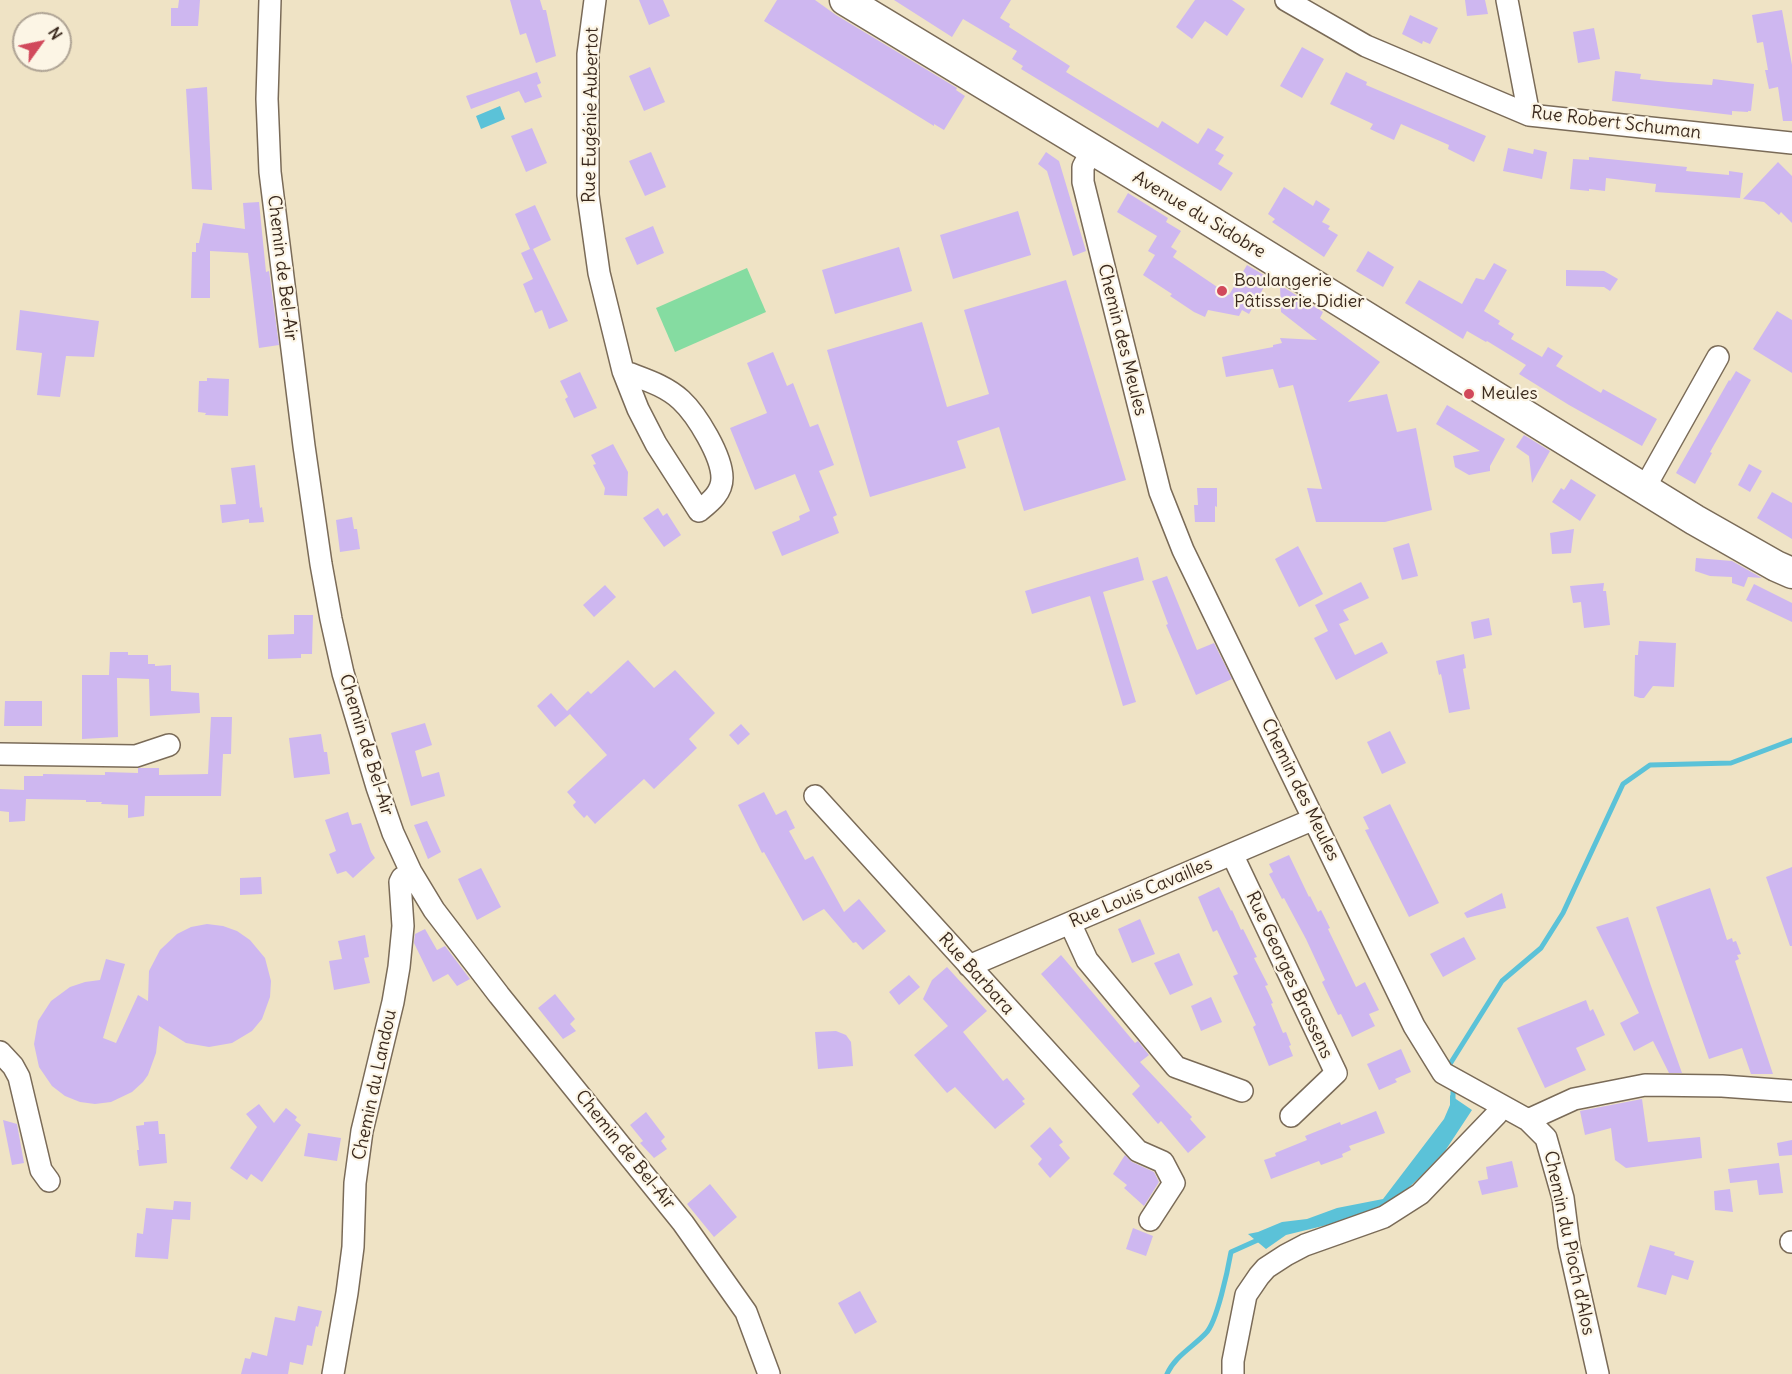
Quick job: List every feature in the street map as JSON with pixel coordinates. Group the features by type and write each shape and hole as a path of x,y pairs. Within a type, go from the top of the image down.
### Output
{"main road":[{"name":"Avenue du Sidobre","path":"845,0 1226,231 1644,489 1792,573"}],"street":[{"name":"Chemin de Bel-Air","path":"270,0 267,99 270,172 321,564 343,673 362,740 393,833 411,872 434,910 683,1222 746,1312 769,1374"},
{"name":"Rue Eugénie Aubertot","path":"595,0 588,54 588,195 599,273 623,371 638,410 656,444 699,511 715,499 722,479 716,454 700,423 681,400 661,386 623,371"},
{"name":"Rue Robert Schuman","path":"1286,0 1366,46 1529,115 1792,143"},
{"path":"1508,0 1529,115"},
{"name":"Chemin des Meules","path":"1092,150 1083,167 1083,182 1160,492 1184,550 1414,1026 1443,1073 1528,1120"},
{"path":"1644,489 1718,357"},
{"path":"0,753 136,756 169,745"},
{"name":"Rue Barbara","path":"815,796 1138,1151 1163,1162 1174,1183 1150,1220"},
{"name":"Rue Louis Cavailles","path":"969,966 1314,819"},
{"name":"Rue Georges Brassens","path":"1232,854 1336,1073 1291,1116"},
{"name":"Chemin du Landou","path":"333,1374 353,1247 355,1183 362,1131 393,1002 399,967 403,926 400,882 411,872"},
{"path":"1070,923 1087,960 1176,1067 1242,1091"},
{"path":"0,1052 13,1066 19,1077 41,1170 49,1181"},
{"path":"1528,1120 1574,1099 1645,1085 1792,1090"},
{"path":"1233,1374 1233,1361 1246,1295 1266,1268 1305,1245 1384,1217 1420,1194 1503,1106"},
{"name":"Chemin du Pioch d'Alos","path":"1528,1120 1546,1138 1563,1198 1569,1245 1598,1374"}],"green space":[{"path":"747,268 766,312 675,352 656,308"}],"water":[{"path":"500,106 505,119 481,129 476,116"},
{"path":"1450,1095 1472,1110 1445,1151 1384,1211 1286,1235 1266,1249 1248,1234 1282,1222 1307,1219 1337,1208 1383,1199 1444,1119 1450,1105"}],"building":[{"path":"179,0 200,0 198,26 171,26 171,8 178,8"},
{"path":"510,0 540,0 543,10 546,10 556,56 536,63 526,33 520,35"},
{"path":"639,0 663,0 670,16 649,25"},
{"path":"777,0 815,0 957,88 956,90 965,96 944,130 764,21"},
{"path":"894,0 1011,0 1000,18 1010,24 1009,27 1070,66 1066,72 1158,128 1162,121 1198,144 1208,128 1224,137 1215,150 1224,155 1218,164 1233,173 1221,191 1021,69 1023,66 1012,59 1017,51 963,19 952,37"},
{"path":"1195,0 1232,0 1245,9 1227,36 1205,21 1192,39 1176,27"},
{"path":"1465,0 1485,0 1488,14 1467,16"},
{"path":"1782,10 1792,65 1792,121 1783,121 1778,87 1769,89 1763,42 1757,43 1752,15"},
{"path":"1410,15 1438,28 1430,44 1423,41 1422,44 1402,34"},
{"path":"1594,28 1600,59 1578,63 1573,32"},
{"path":"1302,47 1324,59 1302,98 1280,86"},
{"path":"650,67 665,102 644,111 629,76"},
{"path":"1615,71 1641,74 1640,79 1668,82 1712,85 1713,79 1754,84 1751,111 1732,111 1732,115 1612,101"},
{"path":"537,72 541,83 537,85 542,97 525,103 519,91 471,109 466,96"},
{"path":"1346,72 1367,82 1366,85 1486,136 1474,162 1448,149 1449,145 1401,124 1394,140 1370,129 1373,124 1330,104"},
{"path":"207,87 212,190 192,189 186,89"},
{"path":"532,128 547,163 526,172 511,136"},
{"path":"1508,148 1533,154 1534,149 1547,152 1542,179 1503,171"},
{"path":"651,152 666,187 645,196 629,161"},
{"path":"1046,152 1059,161 1086,251 1073,256 1047,171 1038,164"},
{"path":"1589,157 1687,167 1686,171 1729,175 1729,171 1743,173 1740,198 1655,192 1656,184 1606,178 1605,191 1570,189 1573,159 1589,160"},
{"path":"1778,162 1792,176 1792,223 1781,212 1779,215 1764,202 1743,199"},
{"path":"1284,187 1313,206 1316,200 1330,209 1322,222 1330,226 1328,229 1338,235 1324,257 1272,222 1275,219 1268,214"},
{"path":"1128,193 1168,218 1166,222 1181,231 1171,247 1177,251 1173,257 1229,295 1247,265 1269,278 1249,314 1242,310 1239,316 1208,310 1205,317 1170,296 1172,294 1143,275 1155,255 1148,251 1157,236 1117,212"},
{"path":"259,202 266,272 269,271 279,345 259,348 248,253 210,251 210,298 191,298 192,252 196,252 196,243 199,243 203,223 245,229 243,203"},
{"path":"535,205 551,240 533,249 568,321 549,329 542,310 535,313 523,284 533,279 521,253 530,249 515,214"},
{"path":"1018,211 1031,255 953,279 940,235"},
{"path":"653,226 664,253 637,265 625,238"},
{"path":"899,247 912,291 835,314 822,270"},
{"path":"1368,251 1394,267 1383,287 1356,271"},
{"path":"1494,263 1507,270 1484,311 1514,334 1511,339 1542,357 1548,347 1563,356 1556,366 1601,393 1603,389 1657,419 1642,446 1519,374 1526,365 1487,341 1467,331 1463,339 1405,303 1419,280 1462,304 1476,278 1484,280"},
{"path":"1566,270 1604,271 1618,279 1610,291 1604,287 1566,286"},
{"path":"1066,280 1126,480 1024,511 999,427 957,441 966,468 870,497 827,350 922,322 947,407 989,394 964,310"},
{"path":"1280,285 1323,312 1320,318 1380,362 1348,402 1387,394 1397,432 1416,428 1432,510 1385,522 1316,522 1307,488 1322,489 1293,385 1279,388 1273,369 1226,377 1222,357 1273,347 1273,345 1282,343 1280,338 1317,340 1281,312"},
{"path":"20,310 99,321 94,357 66,356 60,397 37,395 42,353 16,350"},
{"path":"1777,311 1792,320 1792,373 1753,349"},
{"path":"773,352 787,386 793,383 810,427 818,424 834,465 819,471 837,515 833,517 839,533 782,556 772,532 800,520 799,516 810,511 795,474 755,490 730,428 767,413 747,363"},
{"path":"1736,371 1751,380 1710,452 1712,453 1695,484 1676,473"},
{"path":"580,372 597,408 574,418 565,399 568,397 560,381"},
{"path":"207,378 229,379 228,416 205,415 206,413 198,412 199,381 207,381"},
{"path":"1447,405 1505,439 1490,466 1490,471 1469,475 1455,467 1453,456 1480,451 1436,424"},
{"path":"1524,435 1550,451 1532,483 1529,456 1516,447"},
{"path":"613,444 628,472 627,496 604,495 605,488 593,465 596,464 591,455"},
{"path":"1749,464 1762,471 1750,492 1738,485"},
{"path":"255,465 264,522 249,523 249,519 222,523 220,505 236,504 231,468"},
{"path":"1571,479 1596,495 1580,521 1552,502 1561,488 1564,490"},
{"path":"1197,488 1217,488 1215,522 1195,522 1194,505 1198,505"},
{"path":"1772,492 1792,503 1792,539 1757,518"},
{"path":"658,508 663,516 667,513 681,535 664,547 643,518"},
{"path":"352,517 354,529 357,529 360,549 340,552 336,520"},
{"path":"1574,529 1571,553 1552,554 1550,533"},
{"path":"1409,543 1418,576 1402,580 1393,548"},
{"path":"1298,546 1323,594 1299,607 1275,559"},
{"path":"1138,557 1144,580 1103,592 1136,702 1123,706 1090,596 1032,614 1025,591"},
{"path":"1696,558 1732,561 1762,578 1748,577 1744,587 1732,583 1732,577 1710,576 1695,571"},
{"path":"1167,576 1197,650 1214,643 1232,679 1196,695 1166,625 1168,624 1152,581"},
{"path":"1361,582 1369,598 1343,610 1349,620 1339,624 1355,655 1382,642 1388,653 1336,680 1314,638 1328,631 1315,605"},
{"path":"1604,583 1603,591 1606,591 1610,625 1584,628 1581,602 1573,603 1570,586"},
{"path":"1754,584 1792,603 1792,622 1746,600"},
{"path":"605,585 616,597 594,617 583,605"},
{"path":"294,615 313,615 312,654 301,654 301,658 268,659 268,635 294,634"},
{"path":"1489,618 1492,635 1474,639 1471,622"},
{"path":"1639,641 1676,643 1674,687 1653,686 1644,698 1634,696 1635,655 1638,655"},
{"path":"110,652 148,655 148,664 171,665 171,691 199,693 200,713 150,716 149,679 117,678 118,737 82,739 82,675 109,675"},
{"path":"1464,654 1466,668 1463,669 1470,709 1449,713 1436,661"},
{"path":"628,660 654,688 675,670 715,713 689,739 697,748 654,789 644,779 595,824 587,815 584,818 574,807 576,802 567,792 607,755 570,714 555,727 537,706 551,693 567,711 588,691 591,694"},
{"path":"5,701 42,701 42,726 4,726"},
{"path":"211,717 232,717 231,754 223,754 221,796 145,796 144,816 128,818 128,805 101,804 102,802 86,802 86,800 26,799 25,821 9,822 9,812 0,811 0,789 24,790 24,776 105,775 105,772 138,773 138,768 159,768 159,775 208,774"},
{"path":"425,723 432,745 415,751 422,777 439,772 445,796 411,806 391,733"},
{"path":"741,724 750,734 738,745 729,735"},
{"path":"1390,731 1406,763 1382,774 1367,742"},
{"path":"321,734 324,752 327,752 330,774 294,778 289,738"},
{"path":"764,792 776,815 786,810 795,828 789,831 805,860 813,856 844,912 859,899 886,931 863,950 856,942 853,943 824,909 803,921 764,852 762,853 738,805"},
{"path":"1390,804 1439,903 1409,917 1365,830 1369,829 1363,817"},
{"path":"348,812 352,825 361,823 375,858 353,878 346,871 337,874 329,854 336,851 325,820"},
{"path":"427,821 441,852 428,859 414,825"},
{"path":"1289,855 1309,897 1318,912 1321,910 1356,987 1365,982 1379,1010 1369,1014 1375,1026 1352,1037 1322,982 1325,980 1306,939 1269,874 1273,872 1269,864"},
{"path":"1792,867 1792,946 1790,946 1766,877"},
{"path":"481,868 501,907 477,920 458,879"},
{"path":"261,877 262,894 240,895 240,878"},
{"path":"1219,887 1257,957 1254,958 1268,985 1265,986 1273,1003 1271,1004 1283,1033 1286,1032 1291,1045 1289,1046 1293,1056 1269,1066 1253,1027 1256,1025 1233,976 1238,974 1217,930 1213,932 1198,897"},
{"path":"1710,888 1727,940 1732,938 1733,942 1736,941 1741,954 1737,955 1739,959 1735,961 1773,1074 1751,1074 1742,1048 1709,1059 1656,907"},
{"path":"1502,893 1506,908 1467,918 1464,913"},
{"path":"1628,917 1682,1073 1669,1073 1653,1041 1634,1051 1620,1023 1639,1013 1596,927"},
{"path":"1140,919 1155,954 1132,963 1118,929"},
{"path":"207,924 237,931 250,940 265,958 271,981 270,997 262,1019 252,1031 232,1043 209,1047 186,1043 159,1026 156,1053 148,1075 132,1092 111,1102 95,1104 80,1102 65,1096 52,1086 39,1067 34,1044 38,1021 51,1001 70,987 100,980 106,959 125,964 103,1038 116,1043 138,995 148,1001 149,971 160,950 177,934 191,927"},
{"path":"425,929 437,950 445,946 470,979 457,986 448,974 433,982 414,943 415,934"},
{"path":"365,935 369,957 364,958 370,983 334,990 329,961 342,959 338,941"},
{"path":"1464,937 1476,959 1443,977 1430,954"},
{"path":"1179,953 1193,985 1170,995 1154,963"},
{"path":"1061,955 1135,1043 1138,1041 1149,1055 1140,1062 1192,1117 1190,1119 1206,1137 1188,1153 1161,1121 1158,1124 1132,1094 1140,1086 1041,974"},
{"path":"947,967 987,1011 963,1032 1003,1081 1007,1078 1025,1099 1022,1101 1025,1104 995,1129 955,1087 947,1093 914,1055 948,1026 923,999 932,980"},
{"path":"909,975 920,987 899,1005 889,992"},
{"path":"555,994 575,1019 570,1024 576,1031 563,1039 538,1008"},
{"path":"1211,997 1222,1022 1201,1031 1191,1006"},
{"path":"1586,1000 1590,1011 1593,1009 1605,1035 1576,1048 1586,1070 1545,1088 1517,1028"},
{"path":"836,1031 846,1035 851,1042 853,1066 818,1069 815,1032"},
{"path":"1401,1049 1411,1072 1395,1079 1397,1082 1379,1090 1367,1064"},
{"path":"1642,1099 1648,1142 1700,1137 1702,1158 1626,1168 1615,1160 1611,1128 1585,1135 1580,1111"},
{"path":"259,1104 274,1123 286,1108 297,1117 295,1120 301,1125 262,1182 251,1174 247,1180 230,1168 257,1127 246,1114"},
{"path":"1376,1111 1385,1133 1349,1146 1351,1150 1342,1154 1343,1157 1321,1165 1319,1161 1271,1179 1264,1160 1307,1140 1305,1136"},
{"path":"646,1112 665,1137 661,1141 667,1149 654,1158 640,1143 643,1141 630,1125"},
{"path":"3,1120 17,1124 24,1163 12,1165"},
{"path":"158,1121 159,1134 165,1134 167,1163 139,1166 136,1126 144,1125 144,1122"},
{"path":"1050,1127 1063,1142 1059,1145 1070,1158 1050,1178 1038,1164 1042,1159 1030,1146"},
{"path":"308,1133 341,1138 337,1161 304,1156"},
{"path":"1792,1140 1792,1155 1779,1156 1777,1143"},
{"path":"1125,1155 1132,1162 1154,1172 1159,1182 1144,1206 1124,1188 1127,1185 1113,1174"},
{"path":"1512,1161 1518,1187 1482,1195 1478,1181 1488,1179 1486,1167"},
{"path":"1779,1163 1783,1193 1759,1195 1757,1180 1730,1183 1728,1169"},
{"path":"710,1184 737,1217 714,1237 687,1204"},
{"path":"1730,1189 1733,1212 1715,1210 1714,1191"},
{"path":"174,1201 191,1202 190,1220 172,1219 168,1259 135,1257 137,1233 143,1234 146,1208 173,1210"},
{"path":"1133,1228 1153,1236 1146,1256 1126,1249"},
{"path":"1650,1245 1675,1252 1674,1255 1694,1261 1688,1280 1672,1275 1666,1295 1637,1287"},
{"path":"860,1291 877,1322 855,1334 838,1303"},
{"path":"298,1306 322,1311 312,1346 307,1345 303,1365 290,1362 288,1374 241,1374 245,1358 250,1359 252,1352 267,1356 275,1317 295,1321"}],"waterway":[{"path":"1450,1064 1502,981 1541,948 1563,913 1623,784 1650,765 1731,763 1792,740"},
{"path":"1453,1090 1453,1104"},
{"path":"1167,1374 1175,1362 1210,1327 1222,1295 1231,1252 1260,1239"}],"place":[{"name":"Boulangerie Pâtisserie Didier","path":"1222,291"},
{"name":"Meules","path":"1469,394"}]}
